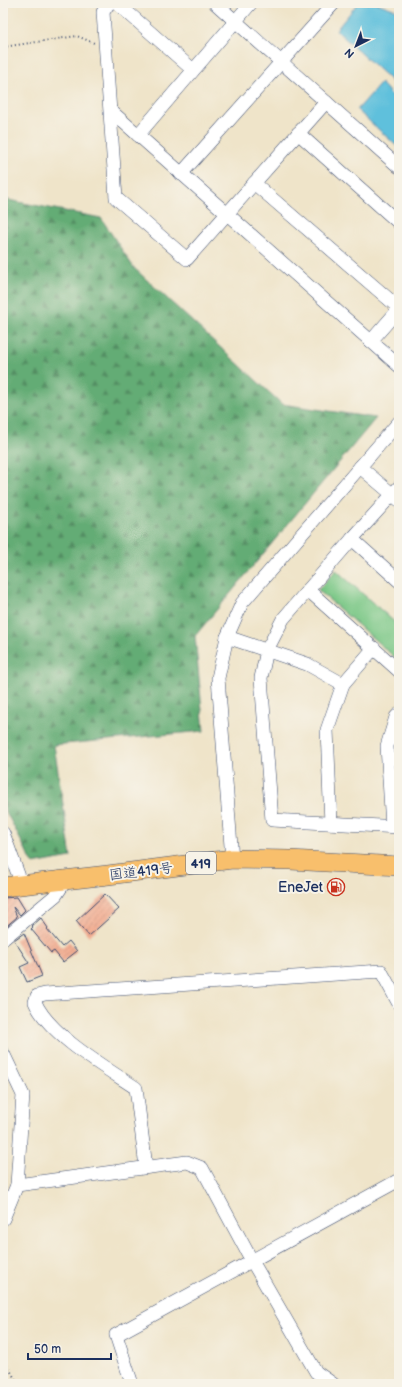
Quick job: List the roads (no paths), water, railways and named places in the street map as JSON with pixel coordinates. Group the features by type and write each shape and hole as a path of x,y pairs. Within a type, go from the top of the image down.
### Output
{"highway":[{"name":"国道419号","path":"3,887 232,859 290,860 399,866"}],"street":[{"path":"109,3 103,12 116,198 187,259 326,102"},
{"path":"116,3 194,70"},
{"path":"215,3 399,167"},
{"path":"138,135 251,3"},
{"path":"181,174 334,3"},
{"path":"111,112 399,366"},
{"path":"298,133 399,223"},
{"path":"254,183 399,309 371,341"},
{"path":"232,859 218,678 227,637 242,603 399,422"},
{"path":"360,467 397,494 352,539 283,619 267,650 261,678 272,820 395,827 393,766 387,746 396,717 399,714"},
{"path":"352,539 399,581"},
{"path":"308,590 399,671"},
{"path":"227,637 307,664 343,684"},
{"path":"331,823 327,730 343,684 374,648"},
{"path":"3,833 22,885"},
{"path":"3,939 56,895 66,880"},
{"path":"146,1167 136,1088 80,1049 53,1028 37,1007 35,1002 37,996 45,994 381,971 399,1004"},
{"path":"3,1053 23,1096 17,1185 3,1219"},
{"path":"17,1185 187,1162 202,1168 252,1261 316,1372 332,1384"},
{"path":"132,1384 116,1335 399,1180"}],"water":[{"path":"358,3 377,3 399,11 399,88 336,30"},
{"path":"381,83 399,103 399,148 357,110"}],"place":[{"name":"EneJet","path":"336,887"}]}
